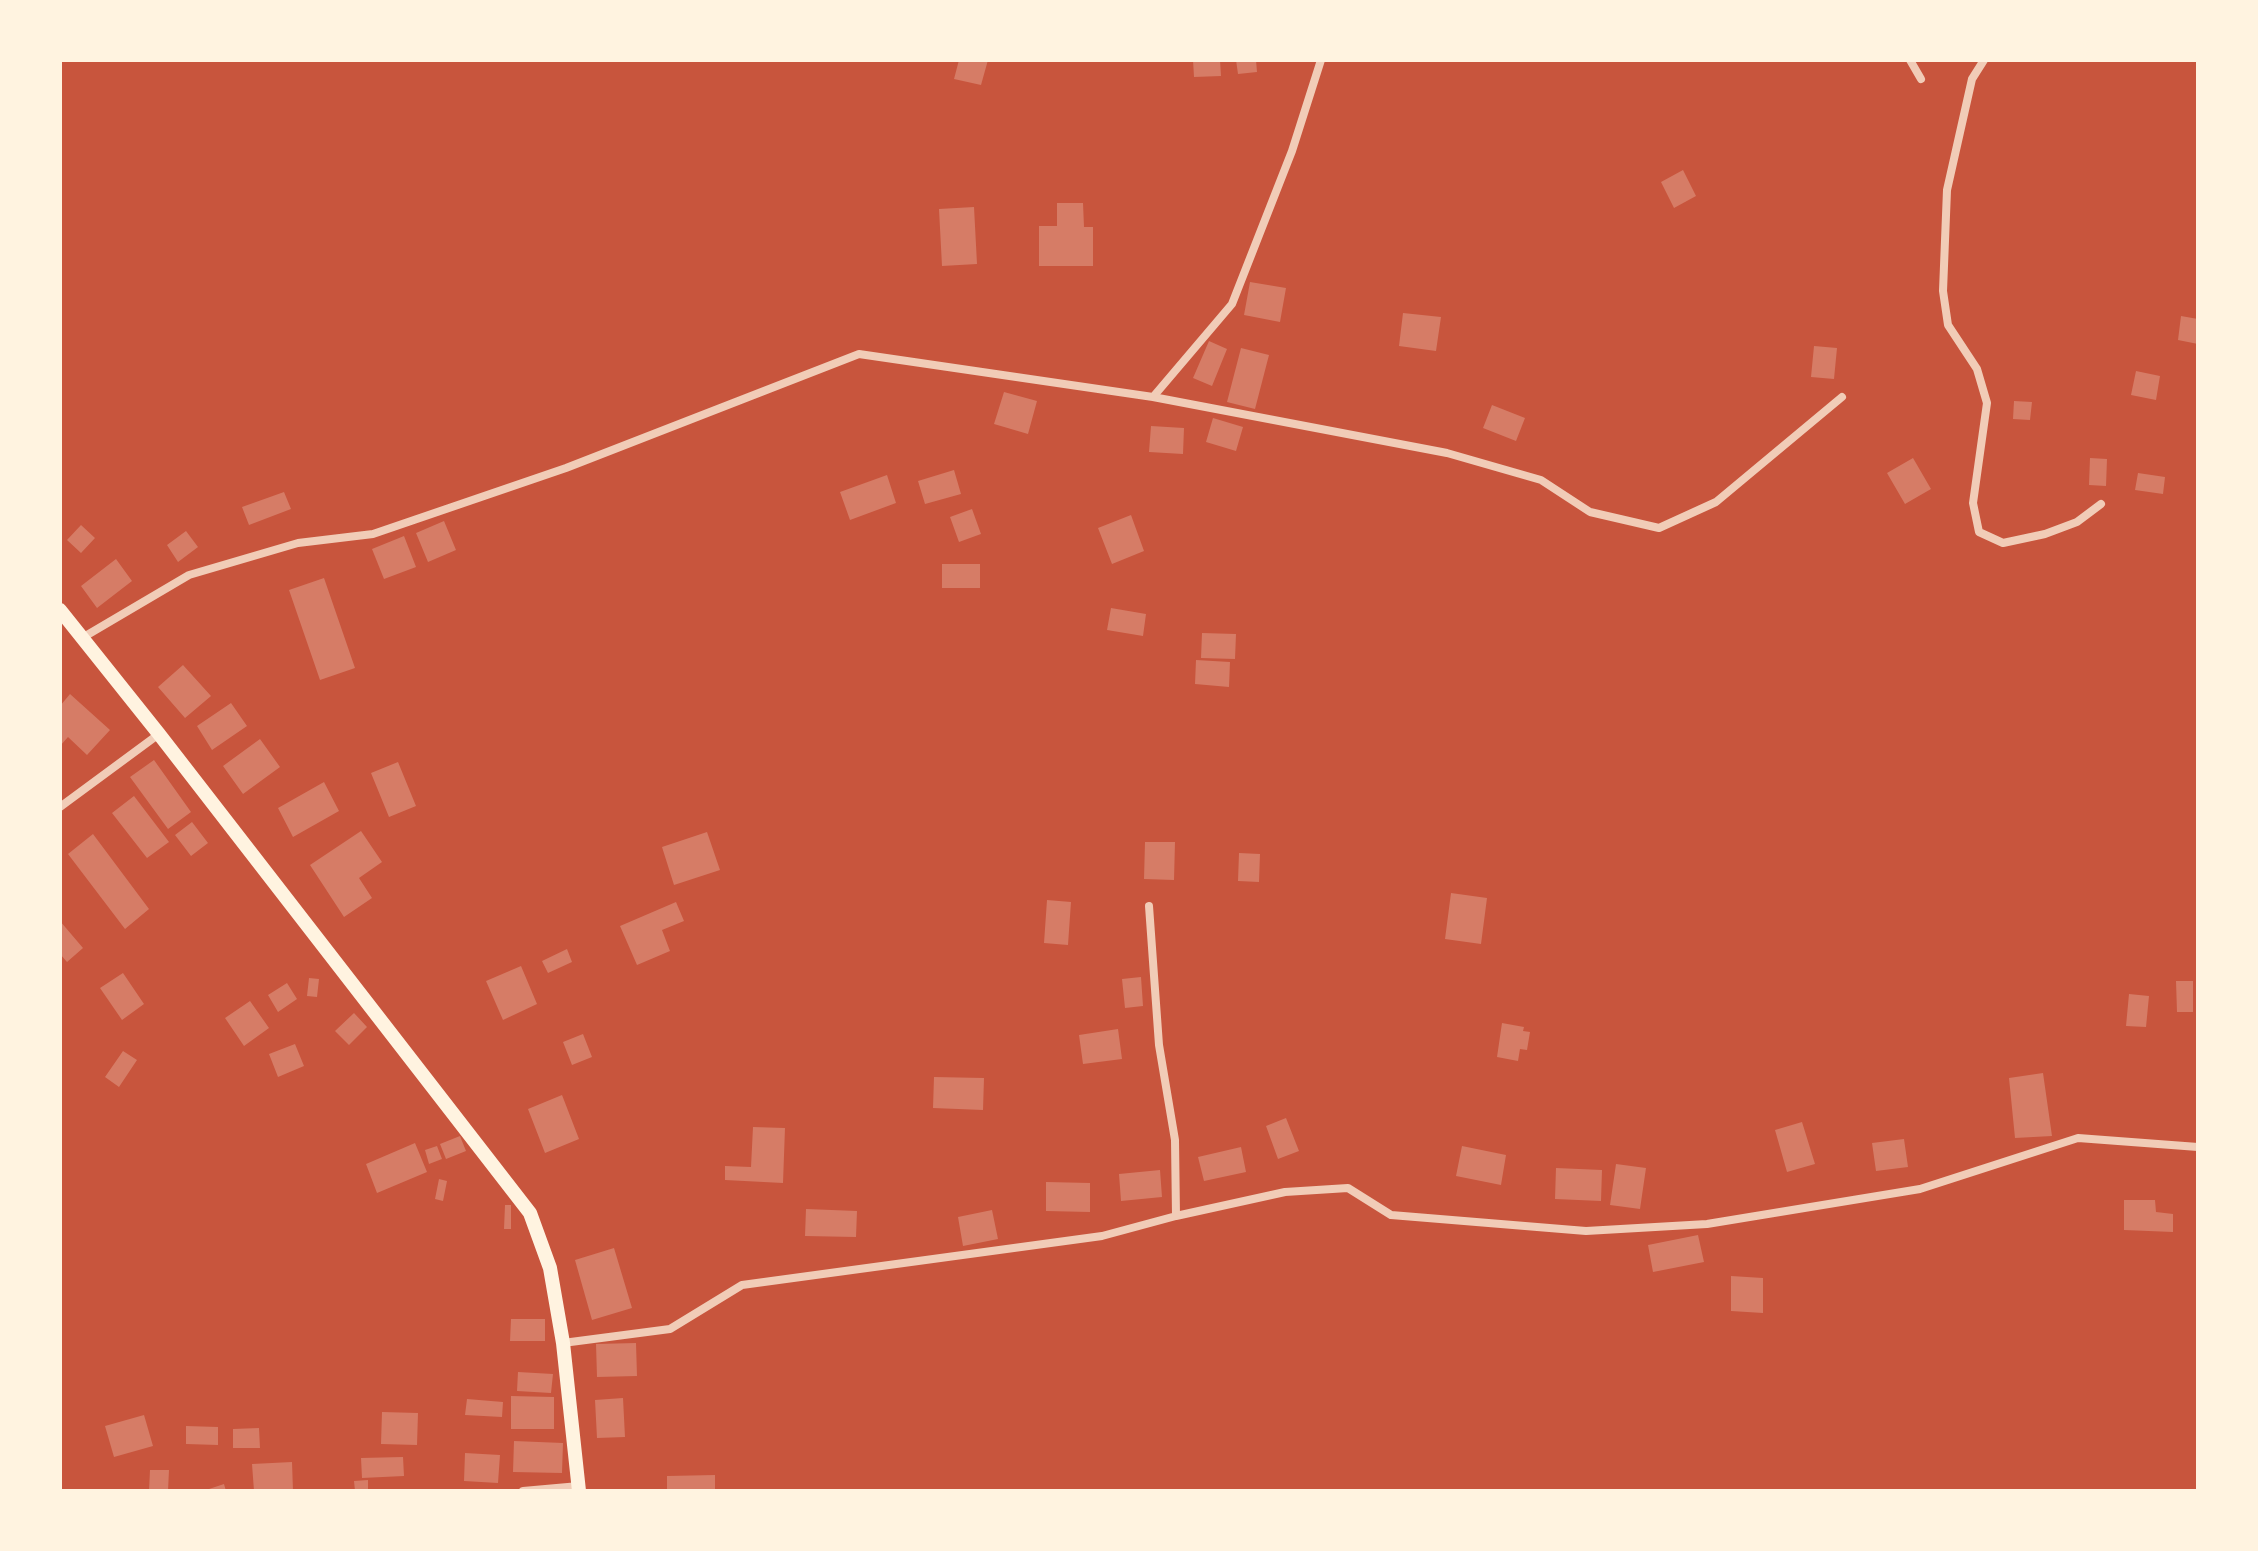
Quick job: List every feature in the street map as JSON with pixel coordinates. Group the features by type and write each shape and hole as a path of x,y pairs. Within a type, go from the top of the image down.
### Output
{"main road":[{"path":"60,610 530,1213 550,1268 563,1343 579,1488"}],"street":[{"path":"1153,397 1232,304 1292,151 1321,60"},
{"path":"1910,60 1921,79"},
{"path":"1984,60 1972,79 1947,190 1943,291 1948,325 1977,369 1987,403 1973,503 1979,532 2003,543 2045,534 2077,522 2101,504"},
{"path":"82,638 189,575 298,543 373,534 566,468 859,354 1153,397 1447,453 1541,480 1590,512 1659,528 1716,502 1842,397"},
{"path":"60,807 159,734"},
{"path":"1149,906 1159,1045 1175,1140 1176,1216"},
{"path":"563,1343 670,1329 742,1285 1102,1236 1285,1192 1348,1188 1391,1215 1586,1231 1707,1224 1920,1189 2078,1138 2198,1147"},
{"path":"523,1491 579,1488"}],"building":[{"path":"959,60 988,60 981,85 954,79"},
{"path":"1193,60 1220,60 1221,76 1194,77"},
{"path":"1236,60 1256,60 1257,72 1238,74"},
{"path":"1683,170 1696,196 1674,208 1661,182"},
{"path":"1057,203 1083,203 1084,227 1093,227 1093,266 1039,266 1039,226 1057,226"},
{"path":"974,207 977,264 942,266 939,209"},
{"path":"1250,282 1286,288 1280,322 1244,315"},
{"path":"1403,313 1441,317 1436,351 1399,346"},
{"path":"2181,316 2198,319 2198,344 2178,340"},
{"path":"1209,341 1227,349 1212,386 1193,378"},
{"path":"1814,346 1837,348 1834,379 1811,377"},
{"path":"1241,348 1269,355 1255,409 1227,402"},
{"path":"2136,371 2160,376 2156,400 2131,395"},
{"path":"1004,392 1037,401 1028,434 994,424"},
{"path":"2014,401 2032,402 2030,420 2013,419"},
{"path":"1492,405 1525,418 1516,441 1483,428"},
{"path":"1213,418 1243,427 1236,451 1206,442"},
{"path":"1151,426 1184,428 1183,454 1149,452"},
{"path":"1913,458 1931,489 1905,504 1887,473"},
{"path":"2090,458 2107,459 2106,486 2089,485"},
{"path":"954,470 961,494 925,504 918,481"},
{"path":"2138,473 2165,477 2163,494 2135,490"},
{"path":"887,475 896,503 850,520 840,492"},
{"path":"284,492 291,509 249,525 242,507"},
{"path":"972,509 981,534 959,542 950,517"},
{"path":"1131,515 1144,551 1112,564 1098,528"},
{"path":"444,521 456,550 428,562 416,533"},
{"path":"81,525 95,538 81,553 67,540"},
{"path":"186,531 198,547 178,562 167,545"},
{"path":"404,536 416,567 384,579 372,549"},
{"path":"116,559 132,581 97,608 81,586"},
{"path":"942,564 980,564 980,588 942,588"},
{"path":"324,578 355,668 320,680 289,590"},
{"path":"1111,608 1146,614 1143,636 1107,630"},
{"path":"1202,633 1236,634 1235,659 1201,658"},
{"path":"1196,660 1230,662 1229,687 1195,684"},
{"path":"183,665 211,696 185,718 158,687"},
{"path":"70,694 110,730 87,755 68,737 60,746 60,706"},
{"path":"231,703 247,726 212,750 197,726"},
{"path":"260,739 280,767 243,794 223,766"},
{"path":"154,760 191,812 168,829 130,777"},
{"path":"398,762 416,806 389,817 371,773"},
{"path":"324,782 339,811 293,837 278,808"},
{"path":"134,796 169,842 147,858 112,813"},
{"path":"192,822 208,843 191,856 175,835"},
{"path":"361,831 382,862 359,878 372,898 344,917 310,865"},
{"path":"707,832 720,870 674,885 662,847"},
{"path":"93,834 149,909 125,929 68,854"},
{"path":"1145,842 1175,842 1174,880 1144,879"},
{"path":"1239,853 1260,854 1259,882 1238,881"},
{"path":"1451,893 1487,898 1481,944 1445,939"},
{"path":"1047,900 1071,902 1068,945 1044,943"},
{"path":"676,902 684,921 662,930 670,951 637,965 620,926"},
{"path":"60,921 83,948 67,962 60,954"},
{"path":"567,949 572,962 548,973 542,961"},
{"path":"521,966 537,1004 503,1020 486,981"},
{"path":"123,973 144,1004 122,1020 100,988"},
{"path":"1141,977 1143,1006 1125,1008 1122,979"},
{"path":"309,978 319,979 317,997 307,996"},
{"path":"2176,981 2193,981 2193,1012 2177,1012"},
{"path":"287,983 297,999 278,1012 268,995"},
{"path":"2129,994 2149,996 2146,1027 2126,1026"},
{"path":"250,1001 269,1028 244,1046 225,1018"},
{"path":"354,1013 367,1027 349,1045 335,1031"},
{"path":"1502,1023 1524,1027 1523,1031 1530,1032 1527,1050 1520,1049 1518,1061 1497,1057"},
{"path":"1118,1029 1122,1059 1083,1064 1079,1035"},
{"path":"583,1034 592,1057 572,1065 563,1042"},
{"path":"295,1044 304,1066 278,1077 269,1054"},
{"path":"123,1051 137,1060 119,1087 105,1077"},
{"path":"2043,1073 2052,1136 2015,1138 2009,1078"},
{"path":"934,1077 984,1078 983,1110 933,1108"},
{"path":"562,1095 579,1139 545,1153 528,1109"},
{"path":"1286,1118 1299,1151 1278,1159 1266,1126"},
{"path":"1802,1122 1815,1164 1787,1172 1775,1130"},
{"path":"753,1127 785,1128 783,1183 725,1180 725,1166 751,1167"},
{"path":"460,1136 466,1151 446,1159 440,1144"},
{"path":"1904,1139 1908,1167 1876,1171 1872,1143"},
{"path":"415,1143 427,1172 377,1193 366,1164"},
{"path":"437,1146 442,1159 429,1164 425,1150"},
{"path":"1462,1146 1506,1155 1501,1185 1456,1176"},
{"path":"1241,1147 1246,1172 1204,1181 1198,1157"},
{"path":"1616,1164 1646,1168 1640,1209 1610,1205"},
{"path":"1556,1168 1602,1170 1601,1201 1555,1199"},
{"path":"1160,1170 1162,1197 1121,1201 1119,1174"},
{"path":"439,1179 447,1181 443,1201 435,1199"},
{"path":"1046,1182 1090,1183 1090,1212 1046,1211"},
{"path":"2124,1200 2155,1200 2156,1212 2173,1214 2173,1232 2124,1230"},
{"path":"505,1205 511,1205 511,1229 504,1229"},
{"path":"806,1209 857,1211 856,1237 805,1236"},
{"path":"992,1210 998,1239 963,1246 958,1217"},
{"path":"1698,1235 1704,1262 1653,1272 1648,1245"},
{"path":"614,1248 632,1308 592,1320 575,1260"},
{"path":"1731,1276 1763,1278 1763,1313 1731,1311"},
{"path":"511,1319 545,1319 545,1341 510,1341"},
{"path":"636,1343 637,1376 597,1377 596,1344"},
{"path":"518,1372 553,1374 551,1393 517,1391"},
{"path":"511,1396 554,1397 554,1429 511,1429"},
{"path":"623,1398 625,1437 597,1438 595,1400"},
{"path":"467,1399 503,1402 502,1417 465,1415"},
{"path":"382,1412 418,1413 417,1445 381,1444"},
{"path":"144,1415 153,1446 114,1457 105,1426"},
{"path":"186,1426 218,1427 218,1445 186,1444"},
{"path":"259,1428 260,1448 233,1448 233,1429"},
{"path":"514,1441 563,1443 562,1473 513,1472"},
{"path":"465,1453 500,1455 498,1483 464,1481"},
{"path":"403,1457 404,1476 362,1478 361,1458"},
{"path":"292,1462 293,1491 254,1491 252,1464"},
{"path":"150,1470 169,1470 168,1491 149,1491"},
{"path":"715,1475 715,1491 667,1491 667,1476"},
{"path":"368,1480 368,1491 355,1491 354,1481"},
{"path":"224,1484 226,1491 206,1491 206,1490"}]}
